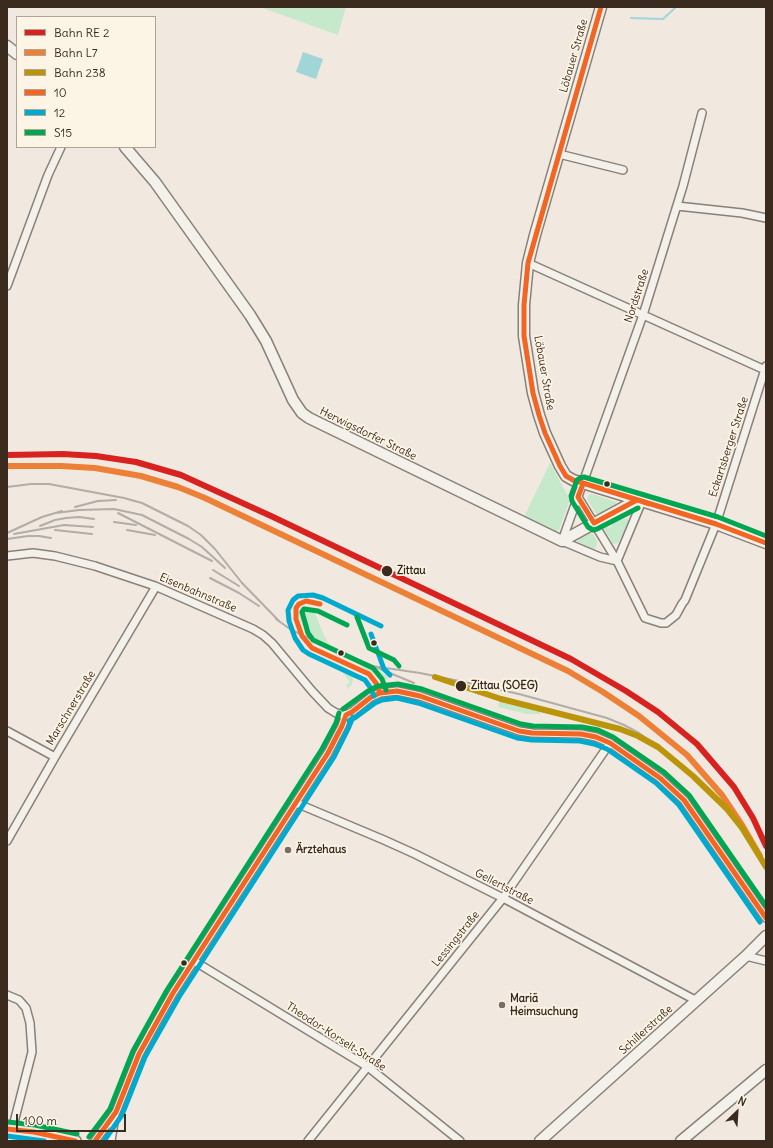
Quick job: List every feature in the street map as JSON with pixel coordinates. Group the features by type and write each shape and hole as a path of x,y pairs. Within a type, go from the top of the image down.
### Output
{"main road":[{"name":"Löbauer Straße","path":"601,7 528,262 524,305 524,336 533,393 545,434 566,476 583,484 716,524 766,543"},
{"path":"7,46 16,53"},
{"name":"Herwigsdorfer Straße","path":"126,148 155,182 250,315 266,340 293,400 302,413 317,423 562,541"},
{"path":"562,541 594,523 640,501"},
{"name":"Schillerstraße","path":"540,1141 697,1001 766,936"},
{"path":"682,1141 766,1070"},
{"path":"10,1129 61,1137 74,1141"}],"street":[{"name":"Nordstraße","path":"583,484 643,315 677,206 702,113"},
{"path":"7,286 48,175 61,148"},
{"path":"559,154 622,170"},
{"path":"677,206 742,213 766,218"},
{"path":"528,262 643,315 765,368"},
{"name":"Eckartsberger Straße","path":"618,561 645,618 661,624 666,623 676,616 685,600 716,524 765,368"},
{"path":"583,484 562,541 600,557 618,561"},
{"path":"578,496 618,561"},
{"path":"618,561 640,501"},
{"name":"Eisenbahnstraße","path":"7,556 33,553 55,556 95,566 155,586 253,629 272,643 328,708 336,713 346,715"},
{"name":"Marschnerstraße","path":"7,841 155,586"},
{"path":"111,1141 116,1112 139,1054 157,1021 328,753 346,715 380,693 396,691 420,696 519,731 532,734 581,734 596,737 610,743 660,778 684,800 766,918"},
{"path":"7,731 55,757"},
{"name":"Lessingstraße","path":"308,1141 503,898 610,743"},
{"name":"Gellertstraße","path":"296,803 384,840 503,898 697,1001"},
{"path":"746,956 766,961"},
{"name":"Theodor-Korselt-Straße","path":"194,961 368,1067 460,1141"},
{"path":"7,995 19,1000 26,1008 30,1023 32,1052 10,1129"},
{"path":"95,1141 116,1112"}],"green space":[{"path":"260,7 346,7 338,35"},
{"path":"550,463 568,496 569,502 559,530 553,532 524,517"},
{"path":"592,494 616,502 617,505 597,515 587,499 589,495"},
{"path":"628,519 629,521 618,543 613,544 604,529 607,526 609,528 612,526 611,524"},
{"path":"587,533 593,534 597,541 597,545 594,549 578,542 578,539"},
{"path":"303,606 313,608 325,638 330,645 305,633 299,616 299,611"},
{"path":"329,660 354,672 352,684 348,689 346,685 350,682 339,667 335,670"},
{"path":"361,665 381,672 387,676 388,679 381,681 375,674 360,666"},
{"path":"499,702 540,712 540,714 527,714 498,707"}],"water":[{"path":"303,52 323,59 316,79 296,72"}],"waterway":[{"path":"631,18 663,19 676,7"}],"railway":[{"path":"7,487 31,484 49,484 124,498 142,503 188,526 201,535 215,549 242,583 280,622"},
{"path":"75,507 98,501 116,500"},
{"path":"56,513 79,510 114,509 142,515 202,547 225,568"},
{"path":"7,533 42,517 62,511"},
{"path":"118,513 212,561"},
{"path":"40,526 55,520 66,518 79,517 94,519"},
{"path":"114,522 136,525"},
{"path":"14,534 64,525 93,527"},
{"path":"55,530 92,534"},
{"path":"127,530 155,535"},
{"path":"7,539 28,536 51,538"},
{"path":"213,570 239,586"},
{"path":"210,578 239,593 259,606"},
{"path":"276,619 302,635 414,683"},
{"path":"372,666 420,673 519,694 607,718 639,733 658,747"}],"transit line":[{"name":"10","path":"601,7 528,263 524,305 524,336 533,393 539,415 545,433 560,466 566,476 573,480 716,524 766,543"},
{"path":"7,455 63,454 96,456 136,462 181,475 271,516 571,659 626,691 658,712 697,744 734,787 753,818 766,846"},
{"name":"S15","path":"638,508 593,530 588,527 572,501 571,496 577,480 584,477 718,517 766,536"},
{"name":"10","path":"583,484 578,497 594,523 637,500 649,504"},
{"name":"12","path":"374,696 365,680 303,650 295,638 289,621 288,610 293,600 298,596 313,595 323,598 381,626"},
{"name":"10","path":"320,604 306,601 299,604 296,608 296,619 302,636 312,648 369,674 376,683 380,693"},
{"name":"S15","path":"347,625 318,611 304,609 302,612 308,633 313,640 373,668 382,679 386,690"},
{"name":"S15","path":"357,617 369,648 394,660 399,666"},
{"name":"12","path":"371,634 384,669 390,675"},
{"name":"S15","path":"343,709 368,691 378,686 398,684 422,689 521,724 533,726 582,727 598,730 613,737 664,772 689,795 766,906"},
{"name":"10","path":"346,715 371,697 380,693 397,691 420,696 519,731 532,733 581,734 596,737 610,743 660,778 684,800 766,918"},
{"name":"12","path":"349,721 375,703 382,700 397,698 418,703 517,738 532,740 580,741 607,749 656,783 679,805 760,922"},
{"name":"S15","path":"89,1137 110,1109 133,1051 167,990 322,749 336,723 339,713"},
{"name":"10","path":"95,1141 116,1112 139,1054 173,993 328,753 346,715"},
{"name":"12","path":"104,1141 122,1115 145,1057 179,997 334,757 353,717"},
{"name":"S15","path":"8,1122 35,1125 77,1134"},
{"name":"10","path":"7,1129 34,1132 75,1141"},
{"name":"12","path":"7,1136 44,1141"}],"rail line":[{"name":"L7","path":"7,466 61,466 95,468 141,476 178,487 205,498 568,671 639,716 687,755 722,795 760,856"},
{"name":"238","path":"435,677 501,699 620,729 638,736 658,747 693,776 726,808 742,828 766,867"}],"place":[{"name":"Zittau","path":"387,571"},
{"name":"Zittau (SOEG)","path":"461,686"},
{"name":"Ärztehaus","path":"288,850"},
{"name":"Mariä Heimsuchung","path":"502,1005"}]}
